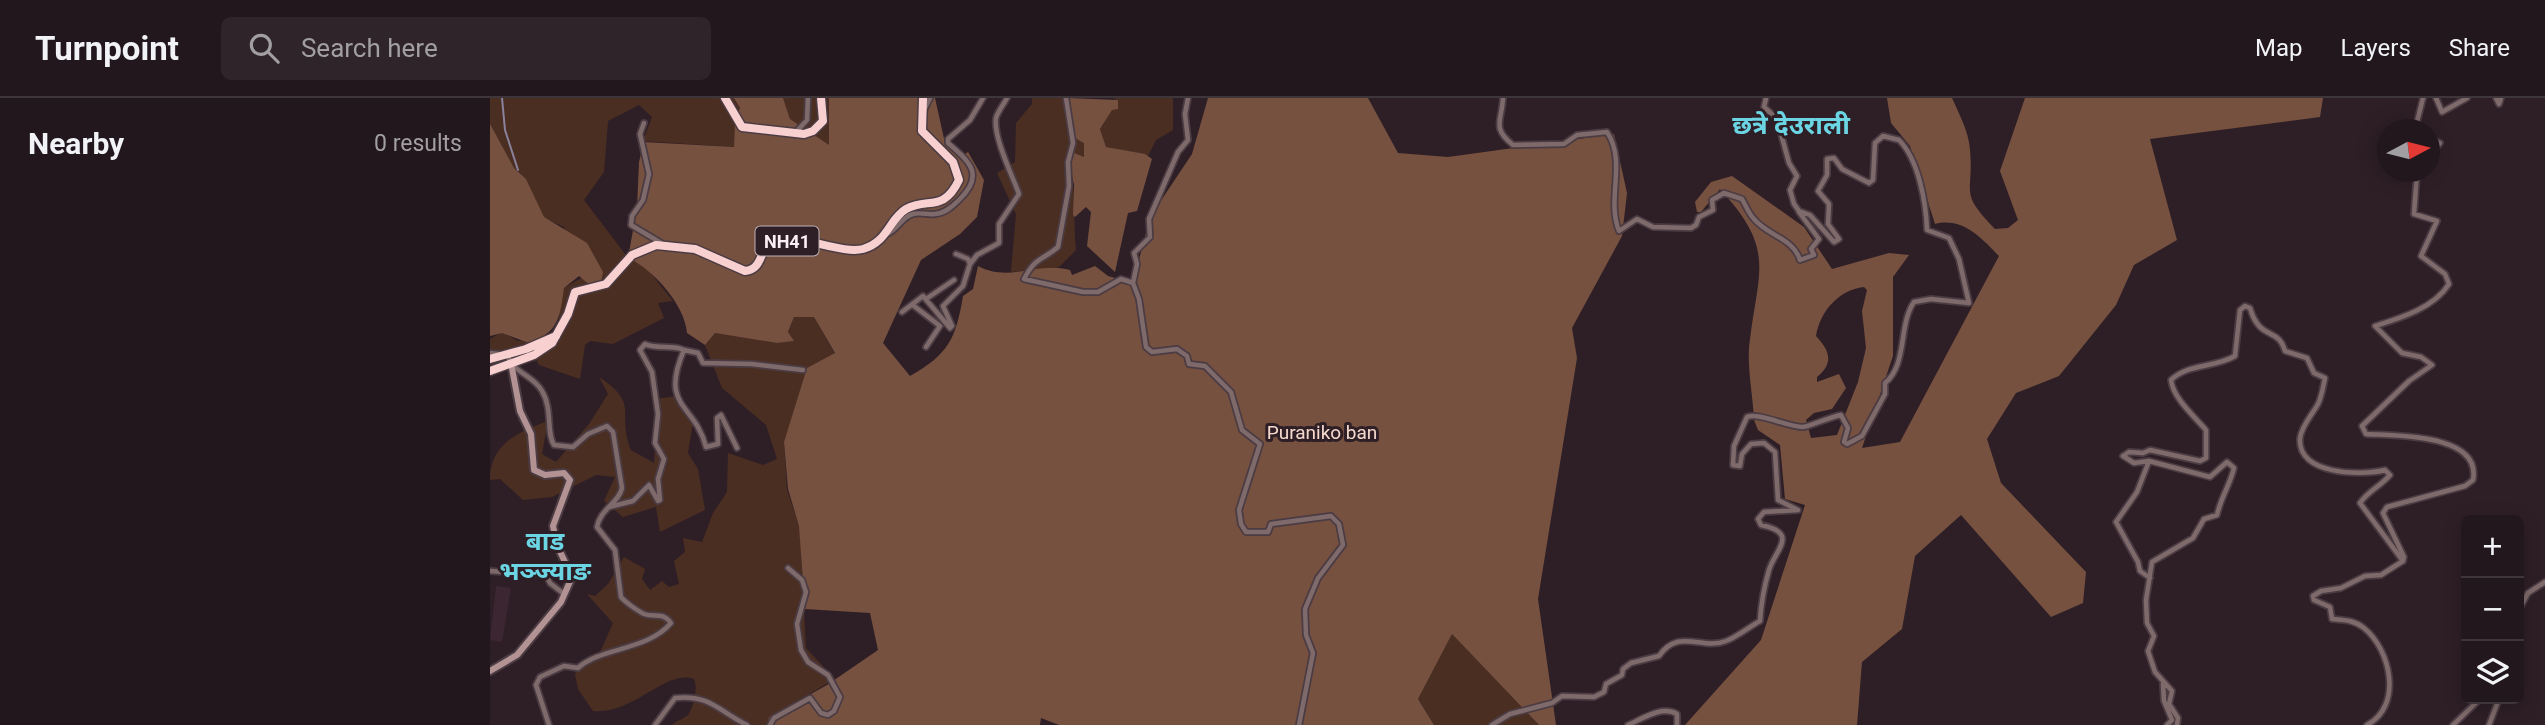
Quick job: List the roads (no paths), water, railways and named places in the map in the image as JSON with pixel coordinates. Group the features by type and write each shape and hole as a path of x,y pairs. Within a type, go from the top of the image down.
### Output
{"highway":[{"path":"725,98 742,127 804,134 819,127 824,115 821,98"},
{"path":"920,116 923,98"},
{"name":"NH41","path":"490,371 556,335 568,314 575,292 612,280 628,258 640,249 664,246 695,248 737,270 749,271 758,265 768,246 777,240 857,250 870,246 887,234 900,214 910,207 937,204 959,180 953,162 922,131 920,116"},
{"name":"NH41","path":"490,359 509,359"}],"street":[{"path":"797,132 807,120 808,98"},
{"path":"920,116 930,98"},
{"path":"887,234 910,215 937,214 950,208 968,192 973,184 973,172 969,162 947,143 948,139 970,120 984,98"},
{"path":"902,312 914,306 923,296 950,328 951,323 943,306 963,286 970,264 977,255 999,243 999,224 1019,194 1011,183 997,128 996,115 1007,98"},
{"path":"1066,98 1073,143 1068,162 1069,186 1058,247 1031,266 1024,279 1083,292 1098,292 1121,279 1133,283"},
{"path":"1188,98 1185,114 1189,137 1178,152 1170,178 1149,219 1150,237 1134,253 1136,273 1133,283 1139,299 1146,347 1152,352 1177,349 1187,356 1189,364 1205,366 1231,392 1242,429 1259,444 1239,510 1246,532 1268,532 1271,524 1322,516 1331,516 1339,524 1343,545 1318,578 1305,609 1306,635 1313,653 1299,725"},
{"path":"1503,98 1499,123 1502,135 1513,145 1564,144 1577,135 1607,132 1612,139 1616,176 1612,196 1619,231 1637,219 1653,227 1691,228 1696,225 1699,217 1713,211 1712,200 1724,193 1742,199 1753,219 1769,233 1784,239 1797,250 1800,260 1804,260 1814,255 1811,249 1819,239 1799,211 1790,190 1797,176 1789,163 1777,119 1763,107 1766,98"},
{"path":"2418,119 2423,98"},
{"path":"2435,98 2442,113 2466,98"},
{"path":"645,123 640,134 649,174 643,200 632,216 631,225 664,246"},
{"path":"1492,725 1510,714 1552,703 1562,696 1594,696 1604,692 1606,684 1622,675 1623,669 1631,663 1659,656 1685,639 1717,643 1727,641 1760,621 1770,566 1782,549 1782,538 1777,531 1760,526 1758,519 1764,512 1798,510 1797,506 1778,500 1774,452 1764,443 1751,444 1742,454 1740,466 1733,465 1734,446 1747,417 1754,415 1776,424 1804,428 1821,418 1841,415 1848,428 1844,442 1847,444 1862,436 1885,394 1885,383 1892,377 1903,338 1904,320 1914,302 1931,299 1969,303 1959,259 1949,237 1927,230 1926,210 1911,158 1899,140 1883,136 1875,143 1873,180 1869,183 1842,169 1831,156 1827,159 1827,175 1818,191 1829,204 1828,224 1838,235 1838,242 1829,239 1810,215 1799,211"},
{"path":"2403,561 2404,556 2383,513 2387,507 2465,486 2473,480 2475,470 2469,459 2455,446 2431,439 2365,434 2362,426 2409,381 2432,365 2421,357 2402,354 2375,326 2410,314 2443,292 2449,284 2445,274 2421,256 2437,221 2414,214 2416,182"},
{"path":"956,254 968,259 970,264"},
{"path":"926,299 954,280"},
{"path":"914,306 940,326 926,347"},
{"path":"2177,725 2178,718 2169,704 2172,691 2155,672 2148,651 2154,636 2147,623 2146,600 2152,562 2159,555 2181,548 2193,538 2204,519 2217,515 2222,492 2231,483 2234,468 2227,463 2210,477 2148,460 2134,463 2123,456 2129,452 2143,453 2150,450 2200,461 2206,458 2206,430 2187,408 2172,386 2171,380 2192,367 2225,362 2235,356 2240,310 2245,306 2250,308 2255,324 2262,332 2271,333 2283,342 2285,351 2307,358 2314,373 2325,378 2317,406 2300,437 2302,450 2309,461 2340,472 2362,475 2385,470 2390,475 2382,485 2366,494 2360,503 2403,561"},
{"path":"604,510 614,504 633,501 649,485 658,502 660,500 658,479 664,459 655,443 658,414 652,372 640,351 645,344 653,348 679,348 698,353 703,363 752,364 803,370"},
{"path":"684,351 674,384 686,415 700,432 706,447 718,444 717,418 721,415 737,448"},
{"path":"490,353 509,359 520,374 538,384 544,393 551,417 551,439 554,445 573,447 600,427 607,426 613,432 621,494 604,510 597,527 615,550 621,597 645,615 657,614 671,623 654,637 622,651 585,661 578,668 564,666 540,677 536,685 549,725"},
{"path":"490,671 517,655 565,594 572,577 557,545 553,526 570,480 564,473 545,475 534,470 531,434 520,411 509,359"},
{"path":"2148,460 2137,492 2116,522 2140,571 2150,579"},
{"path":"2367,725 2385,708 2390,691 2389,673 2374,639 2364,628 2349,620 2332,619 2330,607 2314,600 2313,596 2321,591 2341,588 2365,576 2381,575 2403,561"},
{"path":"770,725 774,718 810,698 821,713 828,715 839,703 840,697 828,675 808,662 801,650 797,624 806,592 802,580 788,568"},
{"path":"490,570 546,575 550,583 565,594"},
{"path":"2524,601 2528,593 2545,582"},
{"path":"2163,683 2164,701 2172,720 2168,725"},
{"path":"655,725 674,698 694,696 723,709 747,725"},
{"path":"2453,725 2475,704"},
{"path":"2489,725 2497,704"},
{"path":"1628,725 1647,715 1671,711 1677,714 1677,725"}],"waterway":[{"path":"502,98 505,130 518,170"}],"district":[{"name":"छत्रे देउराली","path":"1791,125"},
{"name":"बाड भञ्ज्याङ","path":"545,556"}],"park label":[{"name":"Puraniko ban","path":"1322,432"}]}
